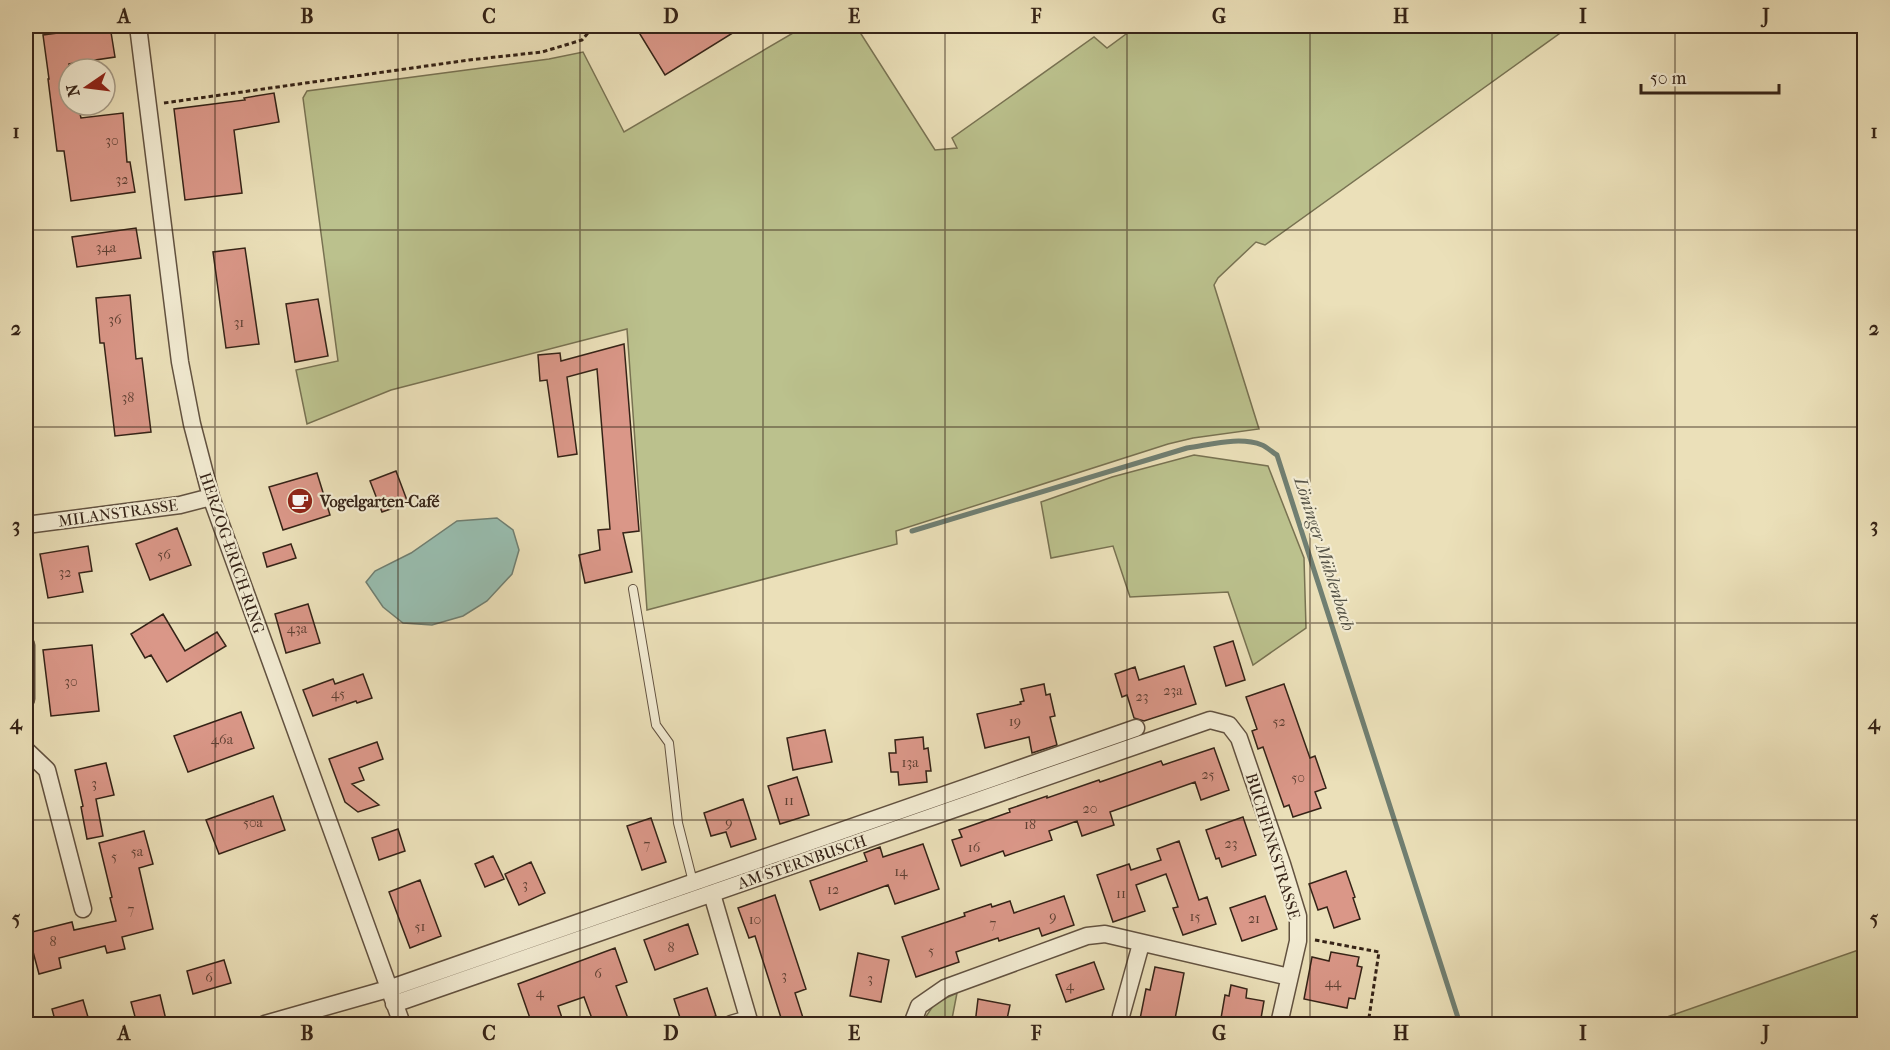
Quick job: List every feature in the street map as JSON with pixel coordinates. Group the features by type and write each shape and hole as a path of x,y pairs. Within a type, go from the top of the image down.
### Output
{"street":[{"name":"HERZOG-ERICH-RING","path":"138,26 180,362 210,497 402,1024"},
{"name":"MILANSTRASSE","path":"26,525 180,506 210,497"},
{"path":"26,645 26,699"},
{"name":"AM STERNBUSCH","path":"391,997 693,882 894,821 1210,720"},
{"name":"BUCHFINKSTRASSE","path":"1210,720 1229,725 1239,738 1298,916 1298,937 1278,1024"},
{"name":"AM STERNBUSCH","path":"391,997 712,894 1136,728"},
{"path":"26,750 47,770 83,909"},
{"path":"712,894 749,1022 731,1024"},
{"path":"912,1024 919,1006 945,988 1087,936 1105,934 1288,977"},
{"path":"1121,1016 1141,944"},
{"path":"265,1024 391,997"}],"lane":[{"path":"633,589 656,725 669,743 678,823 693,882"}],"path":[{"path":"147,105 458,61 542,52 582,40 594,26"},
{"path":"1298,937 1379,952 1368,1024"}],"green space":[{"path":"805,26 856,26 935,150 957,148 952,138 1094,37 1107,48 1137,26 1570,26 1265,245 1256,242 1218,278 1214,285 1259,429 1193,438 1168,444 896,531 897,544 647,610 627,329 391,390 307,424 296,370 338,361 303,98 307,91 549,59 583,52 624,132"},
{"path":"1194,455 1268,466 1304,558 1306,628 1253,665 1228,592 1130,597 1113,546 1051,558 1041,502 1112,477"},
{"path":"1864,948 1864,1024 1647,1024"},
{"path":"957,993 951,1024 921,1024 935,1003"}],"shaded area":[{"path":"497,518 513,530 519,550 512,574 487,601 463,616 432,625 403,623 383,607 366,582 375,571 411,553 457,521"}],"building":[{"path":"110,26 115,57 57,57 57,117 117,117 117,114 123,113 127,162 130,162 135,192 71,201 64,151 57,151 43,35"},
{"path":"635,26 744,26 665,75"},
{"path":"274,93 279,122 234,130 242,193 185,200 174,109 245,100 244,98"},
{"path":"136,228 141,258 77,267 72,237"},
{"path":"245,248 259,344 226,348 213,252"},
{"path":"130,295 136,359 142,358 151,432 115,436 104,343 100,343 96,298"},
{"path":"318,299 328,356 295,362 286,304"},
{"path":"624,344 639,531 623,533 632,572 585,583 579,555 600,550 598,530 610,529 597,369 567,377 577,454 558,457 547,380 540,381 538,355 560,353 561,361"},
{"path":"396,471 408,503 382,512 370,481"},
{"name":"Vogelgarten-Café","path":"317,473 330,515 283,530 269,487"},
{"path":"177,528 191,565 150,580 136,544"},
{"path":"291,544 296,558 267,567 263,553"},
{"path":"88,546 92,571 79,573 83,592 48,598 40,554"},
{"path":"308,604 320,643 286,653 275,614"},
{"path":"163,614 185,651 217,632 226,646 167,682 151,655 145,658 131,634"},
{"path":"1233,641 1245,680 1226,686 1214,647"},
{"path":"92,645 99,711 51,716 43,650"},
{"path":"1184,666 1196,704 1144,721 1134,718 1127,695 1122,697 1115,674 1135,667 1139,680"},
{"path":"363,674 372,698 313,716 303,690 333,679 335,684"},
{"path":"1044,684 1046,695 1050,694 1055,716 1050,717 1057,745 1032,753 1029,737 985,748 977,714 1021,704 1020,702 1024,701 1021,689"},
{"path":"1284,684 1310,758 1315,756 1326,788 1315,792 1321,808 1293,817 1289,805 1284,807 1263,747 1258,749 1252,731 1257,729 1246,697"},
{"path":"241,712 254,748 188,772 174,736"},
{"path":"825,730 832,762 793,770 787,738"},
{"path":"923,737 924,749 928,748 931,771 926,771 927,782 899,785 898,772 891,772 889,753 896,753 895,740"},
{"path":"377,742 383,759 359,768 364,780 352,784 379,805 358,812 345,802 329,759"},
{"path":"1214,748 1229,790 1201,800 1195,782 1110,812 1114,825 1082,836 1077,821 1049,831 1052,840 1005,856 1003,851 961,866 952,840 962,837 959,830 1047,796 1047,798 1099,780 1100,782 1161,761 1163,765"},
{"path":"106,763 114,795 96,799 103,836 87,839 75,770"},
{"path":"797,777 809,815 780,824 768,786"},
{"path":"273,796 285,830 219,854 206,820"},
{"path":"743,799 756,839 731,847 726,832 711,836 704,813"},
{"path":"1243,817 1256,855 1222,867 1219,858 1216,859 1206,830"},
{"path":"651,818 666,862 642,870 627,826"},
{"path":"398,829 405,851 379,860 372,838"},
{"path":"144,831 153,864 139,868 153,929 122,937 125,949 107,953 105,946 59,958 61,968 39,974 28,933 72,922 74,930 116,921 99,843"},
{"path":"1179,841 1199,900 1207,897 1216,924 1183,935 1173,908 1178,907 1166,874 1136,885 1145,911 1113,922 1097,875 1129,864 1131,870 1161,860 1157,849"},
{"path":"923,844 939,889 895,904 888,885 820,910 810,881 867,861 864,853 880,847 883,857"},
{"path":"493,856 504,879 485,887 475,864"},
{"path":"531,862 545,893 519,905 505,874"},
{"path":"1346,871 1360,919 1334,928 1327,907 1318,910 1309,884"},
{"path":"420,880 441,936 410,948 389,892"},
{"path":"775,895 806,989 795,993 805,1024 783,1024 755,936 749,938 738,908"},
{"path":"1064,896 1074,925 1042,936 1039,928 999,941 998,938 956,952 959,962 916,977 902,937 965,916 964,913 991,904 992,907 1010,901 1014,913"},
{"path":"1265,896 1277,929 1242,941 1230,908"},
{"path":"688,924 698,954 655,970 644,940"},
{"path":"615,948 627,982 616,986 630,1024 594,1024 584,997 558,1006 564,1024 532,1024 518,984"},
{"path":"1331,952 1359,957 1357,966 1362,967 1355,999 1349,998 1347,1008 1304,999 1312,957 1329,961"},
{"path":"858,953 889,960 881,1002 850,996"},
{"path":"224,960 231,983 193,994 187,971"},
{"path":"1094,962 1104,989 1066,1002 1056,975"},
{"path":"1155,967 1184,973 1174,1024 1139,1024 1146,989 1150,990"},
{"path":"1231,985 1247,989 1246,998 1264,1001 1260,1024 1220,1024 1225,995 1229,996"},
{"path":"707,988 716,1016 691,1024 682,1024 674,999"},
{"path":"160,995 167,1024 137,1024 131,1002"},
{"path":"978,999 1010,1005 1006,1024 975,1024"},
{"path":"83,1000 90,1024 56,1024 52,1009"}],"waterway":[{"name":"Löninger Mühlenbach","path":"912,531 1187,448 1244,441 1262,445 1277,455 1460,1024"}],"place":[{"name":"Vogelgarten-Café","path":"300,501"}]}
